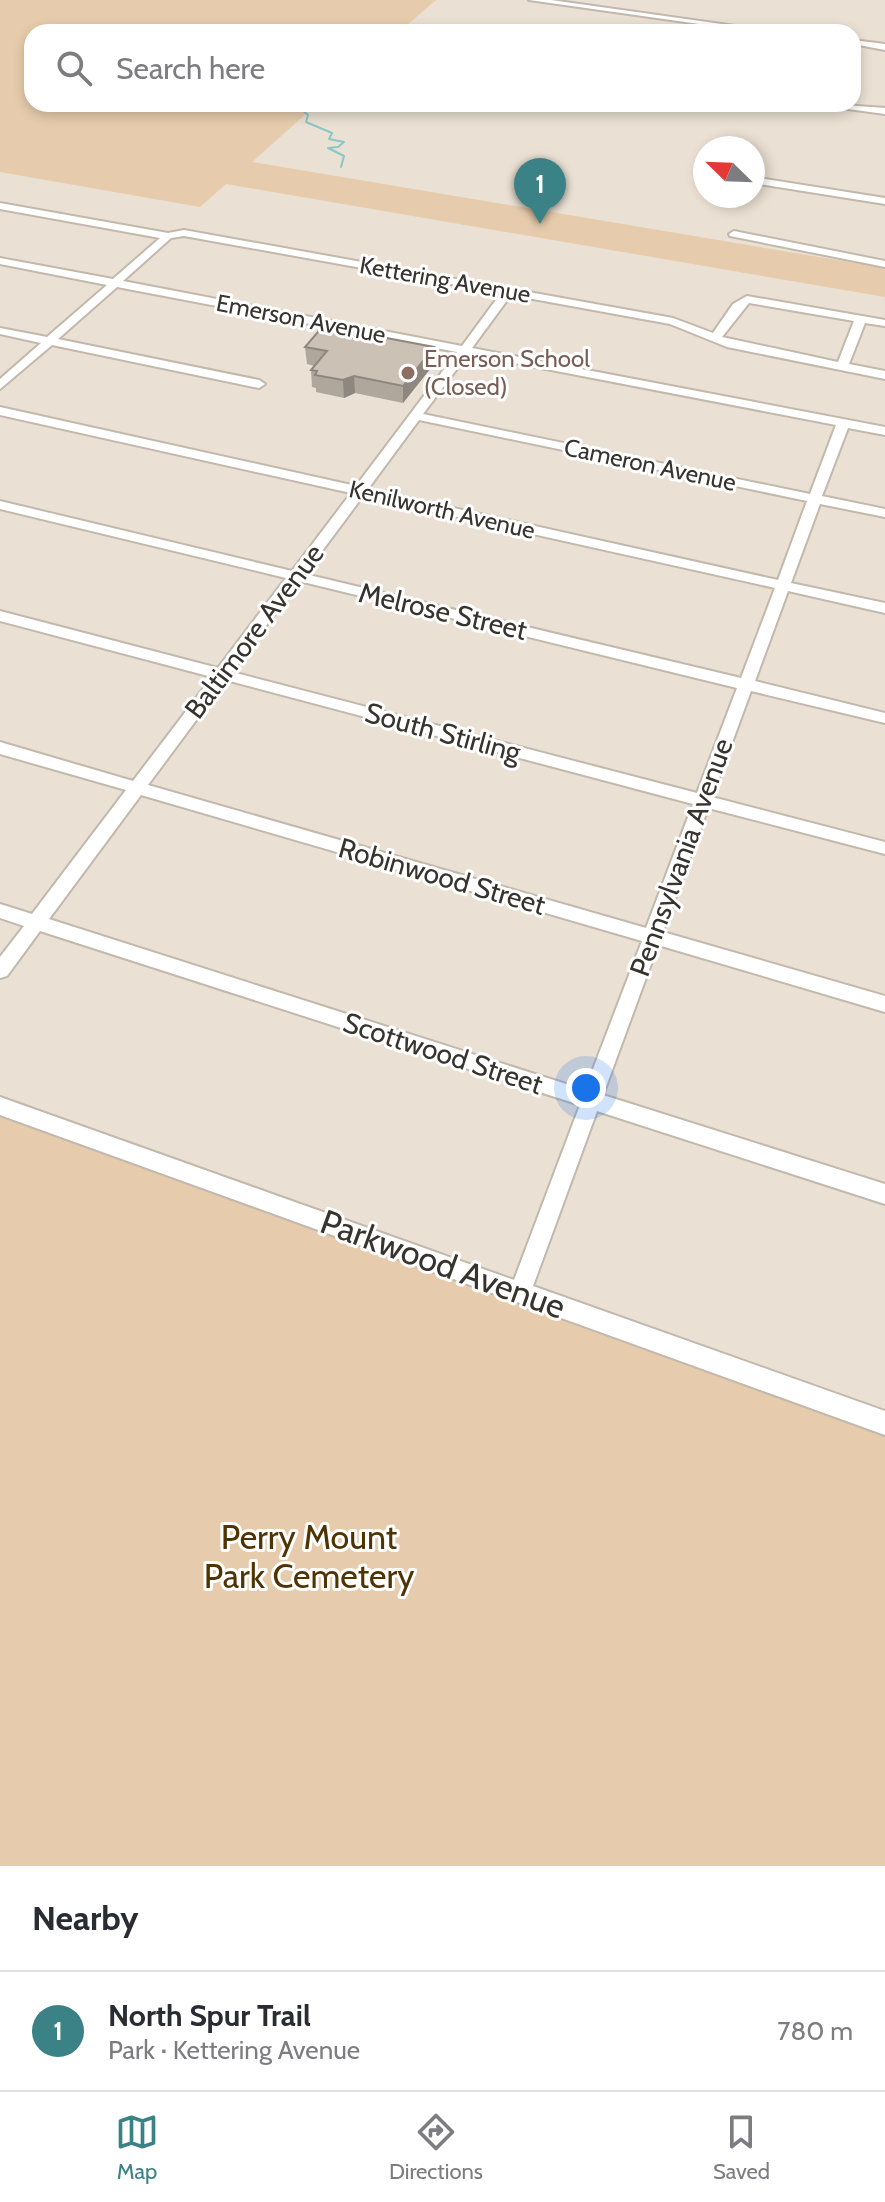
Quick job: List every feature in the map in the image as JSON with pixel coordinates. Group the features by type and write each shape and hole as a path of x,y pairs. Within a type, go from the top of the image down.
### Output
{"street":[{"path":"533,0 714,24"},
{"path":"861,43 885,47"},
{"path":"861,108 885,111"},
{"path":"765,182 885,201"},
{"name":"Kettering Avenue","path":"0,206 168,236 184,233 678,322 713,339 885,375"},
{"path":"734,234 885,264"},
{"path":"0,385 168,236"},
{"name":"Emerson Avenue","path":"0,261 885,431"},
{"name":"Baltimore Avenue","path":"0,971 509,291"},
{"path":"713,339 725,331 741,301 747,299 885,323"},
{"path":"842,366 861,318"},
{"path":"0,331 259,384"},
{"name":"Kenilworth Avenue","path":"0,411 885,608"},
{"name":"Cameron Avenue","path":"415,416 885,513"},
{"name":"Pennsylvania Avenue","path":"520,1292 843,423"},
{"name":"Melrose Street","path":"0,505 885,718"},
{"name":"South Stirling","path":"0,616 885,848"},
{"name":"Robinwood Street","path":"0,748 885,1004"},
{"name":"Scottwood Street","path":"0,911 885,1194"},
{"name":"Parkwood Avenue","path":"0,1106 885,1423"}],"green space":[{"path":"0,0 436,0 408,24 24,24 24,112 308,112 252,162 885,268 885,297 226,184 200,207 0,172"},
{"name":"Perry Mount Park Cemetery","path":"0,1117 885,1434 885,1866 0,1866"}],"building":[{"path":"323,326 434,347 403,386 354,376 343,380 315,375 317,371 311,370 327,351 305,347"}],"waterway":[{"path":"304,112 308,115 306,122 332,133 329,139 344,142 338,147 328,148 344,156 341,167"}],"place":[{"name":"North Spur Trail","path":"540,224"},
{"name":"Emerson School (Closed)","path":"408,373"}]}
